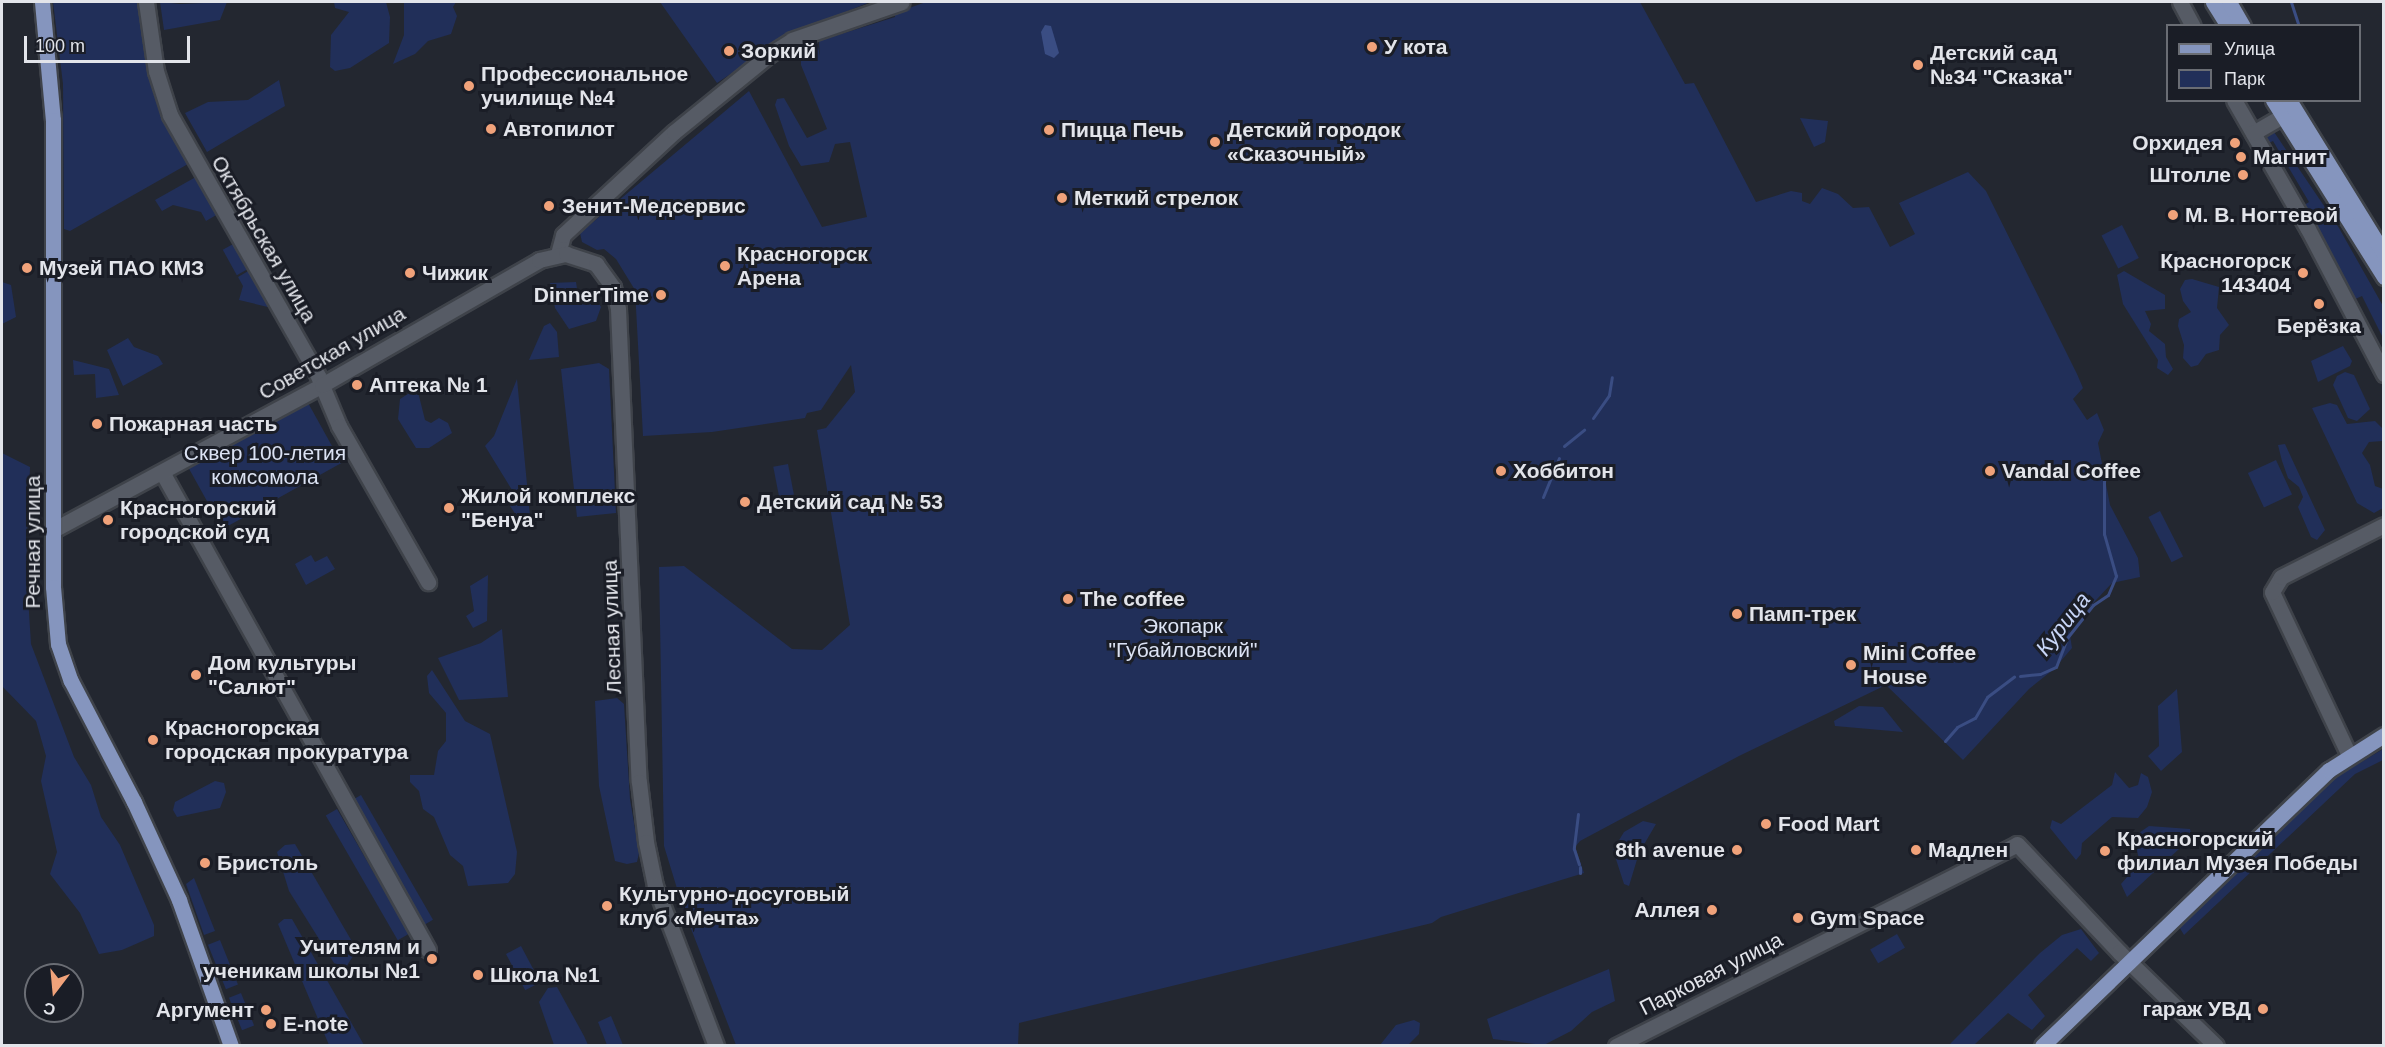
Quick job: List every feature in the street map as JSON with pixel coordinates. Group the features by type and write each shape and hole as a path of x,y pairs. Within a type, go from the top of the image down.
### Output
{"main road":[{"name":"Речная улица","path":"42,2 53,120 53,530 56,627 63,661 156,845 231,1046"},
{"path":"2213,2 2227,24"},
{"path":"2229,2 2242,24"},
{"path":"2274,102 2384,278"},
{"path":"2290,102 2384,254"},
{"path":"2042,1046 2329,770 2349,755 2384,735"}],"street":[{"name":"Октябрьская улица","path":"146,2 156,71 166,108 322,385 339,426 428,582"},
{"path":"558,254 563,235 674,132 770,54 792,40 902,2"},
{"path":"2180,2 2192,24"},
{"path":"2235,102 2308,229 2384,374"},
{"path":"2253,133 2282,116"},
{"name":"Советская улица","path":"53,530 322,385 536,262 558,254"},
{"name":"Лесная улица","path":"558,254 583,257 596,264 609,278 616,295 645,842 658,895 716,1046"},
{"path":"162,472 428,950"},
{"path":"2349,755 2275,599 2281,577 2384,525"},
{"name":"Парковая улица","path":"1616,1046 2017,844 2129,960"},
{"path":"2129,960 2216,1046"}],"green space":[{"path":"53,2 141,2 157,100 188,164 70,231 64,229 63,84"},
{"path":"160,2 180,4 227,2 220,20 164,30"},
{"path":"334,2 386,2 390,17 389,43 350,68 335,71 330,67 331,35 349,12 335,8"},
{"path":"404,2 456,2 453,7 457,16 451,34 428,41 415,54 393,64 404,35"},
{"name":"Зоркий","path":"660,2 870,2 787,36 717,83"},
{"name":"Экопарк \"Губайловский\"","path":"926,2 1640,2 1685,84 1694,83 1756,202 1791,191 1802,193 1802,201 1810,204 1822,188 1838,194 1853,208 1869,207 1890,247 1915,234 1899,203 1968,172 1986,191 2083,388 2073,399 2087,420 2097,413 2104,430 2098,443 2110,505 2138,558 2140,577 2112,583 2069,629 2072,648 2054,669 2029,689 1963,760 1886,685 1739,756 1580,841 1575,847 1584,873 1441,917 1432,923 1019,1023 1018,1045 736,1045 683,908 664,846 659,567 684,566 792,649 822,650 850,625 817,430 826,428 855,392 851,365 821,410 807,413 805,418 712,432 643,436 635,290 616,259 604,249 597,250 582,242 580,233 749,91 822,227 867,217 850,142 835,144 829,162 801,166 789,146 775,105 777,99 784,98 807,138 827,129 801,65 801,50 817,42 820,56 819,41 895,17 895,13"},
{"path":"279,80 285,106 207,152 185,113 208,102 248,100"},
{"path":"1800,118 1828,121 1825,142 1814,147"},
{"path":"2272,129 2339,228 2383,306 2383,338 2362,296 2353,300 2303,206 2309,202 2273,141 2266,144 2265,134"},
{"path":"194,178 198,178 218,214 206,221 201,212 173,205 162,211 155,200"},
{"path":"2122,225 2139,258 2118,268 2102,235"},
{"path":"235,243 249,268 237,275 223,250"},
{"path":"250,270 272,308 239,300 243,286 238,277"},
{"path":"2124,271 2165,295 2165,309 2145,311 2151,324 2149,331 2165,344 2166,357 2173,369 2168,375 2157,368 2158,360 2123,304 2117,275"},
{"path":"2192,279 2219,287 2217,308 2229,325 2220,335 2219,350 2206,354 2198,365 2191,367 2183,358 2184,345 2178,326 2179,319 2191,312 2183,301 2180,289 2185,280"},
{"path":"2,282 11,285 16,317 2,324"},
{"path":"576,282 578,295 583,299 597,300 601,307 596,321 569,329 555,308 550,283"},
{"path":"550,323 557,332 559,357 529,360 544,326"},
{"path":"128,338 134,347 158,356 163,364 123,386 107,350"},
{"path":"2343,346 2352,361 2350,366 2318,382 2311,361"},
{"path":"73,360 109,369 119,395 96,398 95,374 74,375"},
{"path":"599,363 609,369 616,513 577,517 561,369"},
{"path":"2345,372 2354,375 2370,409 2357,421 2348,418 2333,385 2337,376"},
{"path":"517,379 530,516 525,521 520,521 510,506 512,490 485,446 494,436"},
{"path":"411,392 418,392 425,420 431,423 439,418 448,423 452,433 429,448 416,448 398,419 400,399"},
{"name":"Сквер 100-летия комсомола","path":"307,401 341,463 222,529 188,467"},
{"path":"2330,403 2337,405 2347,424 2375,421 2383,429 2383,441 2369,442 2362,453 2370,465 2375,486 2383,489 2383,508 2374,513 2357,503 2312,408"},
{"path":"2285,444 2325,530 2317,540 2311,537 2298,507 2303,497 2299,487 2288,478 2282,461 2278,445"},
{"path":"2,453 30,467 26,565 31,644 74,757 91,785 101,817 120,845 154,925 154,936 122,950 99,954 80,913 50,874 57,852 41,781 46,756 36,721 2,686"},
{"path":"2276,460 2292,494 2264,508 2248,473"},
{"path":"788,464 794,494 779,497 773,467"},
{"path":"2160,511 2183,556 2172,562 2148,517"},
{"path":"311,555 315,562 327,556 335,569 306,585 295,564"},
{"path":"488,575 487,621 473,628 466,616 474,611 470,586"},
{"path":"502,629 508,697 459,700 438,658 481,643"},
{"path":"432,670 465,721 490,734 517,852 515,874 508,883 468,886 463,866 450,855 434,817 423,809 419,791 410,782 410,775 434,775 438,751 446,741 446,713 429,693 427,676"},
{"path":"2177,689 2182,752 2161,771 2148,756 2159,746 2158,706"},
{"path":"617,698 624,704 630,799 639,853 637,862 627,864 615,861 599,786 595,701"},
{"path":"1859,706 1883,707 1903,732 1835,726 1834,721"},
{"path":"2383,749 2383,760 2355,774 2184,935 2178,925 2330,781"},
{"path":"2115,772 2129,788 2138,785 2141,773 2148,777 2152,792 2147,807 2138,818 2112,817 2082,843 2081,854 2076,860 2050,828 2052,820 2061,824 2112,785"},
{"path":"215,781 224,783 226,792 220,808 177,817 173,810 175,802"},
{"path":"361,795 433,920 422,926 350,802"},
{"path":"337,809 409,934 398,940 326,816"},
{"path":"1643,821 1656,824 1639,853 1629,886 1624,884 1613,850 1624,832"},
{"path":"2149,826 2190,829 2192,837 2127,897 2121,884 2140,862 2133,837"},
{"path":"295,844 357,950 346,967 334,963 289,891 277,852 285,845"},
{"path":"194,878 215,931 204,935 186,884"},
{"path":"284,919 292,919 364,1045 329,1045 278,924"},
{"path":"2081,929 2099,953 2091,961 2077,948 2028,995 2045,1016 2032,1030 2008,1013 1974,1045 1949,1045 2040,953 2062,935"},
{"path":"1897,934 1905,948 1878,963 1870,950"},
{"path":"220,940 238,985 226,989 208,945"},
{"path":"521,946 540,982 525,990 506,954"},
{"path":"1609,969 1615,1001 1592,1012 1571,1031 1544,1045 1493,1039 1487,1019"},
{"path":"557,987 588,1045 554,1045 539,1002 548,988"},
{"path":"241,993 254,1025 242,1030 229,998"},
{"path":"611,1016 623,1045 607,1045 598,1022"},
{"path":"1414,1020 1420,1023 1419,1034 1408,1045 1380,1045 1396,1025"}],"shaded area":[{"path":"1045,25 1051,26 1059,53 1054,58 1045,54 1041,32"}],"waterway":[{"name":"Курица","path":"2291,2 2298,24"},
{"path":"1593,418 1609,395 1612,377"},
{"path":"1564,446 1584,430"},
{"path":"1543,497 1559,458"},
{"name":"Курица","path":"2020,676 2040,674 2056,667 2067,638 2093,605 2108,595 2116,576 2104,534 2104,481 2109,468"},
{"name":"Курица","path":"1945,741 1957,727 1975,718 1987,697 2014,677"},
{"path":"1578,814 1574,849 1579,864"},
{"path":"1580,867 1580,873"}],"place":[{"name":"У кота","path":"1372,47"},
{"name":"Зоркий","path":"729,51"},
{"name":"Детский сад №34 \"Сказка\"","path":"1918,65"},
{"name":"Профессиональное училище №4","path":"469,86"},
{"name":"Автопилот","path":"491,129"},
{"name":"Пицца Печь","path":"1049,130"},
{"name":"Детский городок «Сказочный»","path":"1215,142"},
{"name":"Орхидея","path":"2235,143"},
{"name":"Магнит","path":"2241,157"},
{"name":"Штолле","path":"2243,175"},
{"name":"Меткий стрелок","path":"1062,198"},
{"name":"Зенит-Медсервис","path":"549,206"},
{"name":"М. В. Ногтевой","path":"2173,215"},
{"name":"Красногорск Арена","path":"725,266"},
{"name":"Музей ПАО КМЗ","path":"27,268"},
{"name":"Чижик","path":"410,273"},
{"name":"Красногорск 143404","path":"2303,273"},
{"name":"DinnerTime","path":"661,295"},
{"name":"Берёзка","path":"2319,304"},
{"name":"Аптека № 1","path":"357,385"},
{"name":"Пожарная часть","path":"97,424"},
{"name":"Хоббитон","path":"1501,471"},
{"name":"Vandal Coffee","path":"1990,471"},
{"name":"Детский сад № 53","path":"745,502"},
{"name":"Жилой комплекс \"Бенуа\"","path":"449,508"},
{"name":"Красногорский городской суд","path":"108,520"},
{"name":"The coffee","path":"1068,599"},
{"name":"Памп-трек","path":"1737,614"},
{"name":"Mini Coffee House","path":"1851,665"},
{"name":"Дом культуры \"Салют\"","path":"196,675"},
{"name":"Красногорская городская прокуратура","path":"153,740"},
{"name":"Food Mart","path":"1766,824"},
{"name":"8th avenue","path":"1737,850"},
{"name":"Мадлен","path":"1916,850"},
{"name":"Красногорский филиал Музея Победы","path":"2105,851"},
{"name":"Бристоль","path":"205,863"},
{"name":"Культурно-досуговый клуб «Мечта»","path":"607,906"},
{"name":"Аллея","path":"1712,910"},
{"name":"Gym Space","path":"1798,918"},
{"name":"Учителям и ученикам школы №1","path":"432,959"},
{"name":"Школа №1","path":"478,975"},
{"name":"гараж УВД","path":"2263,1009"},
{"name":"Аргумент","path":"266,1010"},
{"name":"E-note","path":"271,1024"}]}
